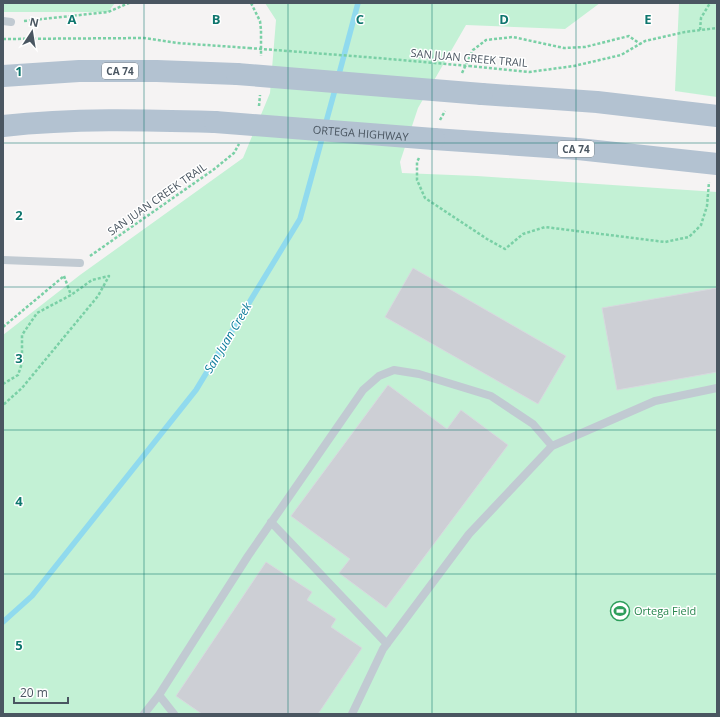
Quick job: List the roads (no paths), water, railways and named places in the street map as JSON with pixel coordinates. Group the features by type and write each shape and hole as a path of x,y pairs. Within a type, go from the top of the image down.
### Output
{"main road":[{"name":"CA 74","path":"3,76 95,71 157,71 237,74 597,102 717,116"},
{"name":"ORTEGA HIGHWAY","path":"3,126 86,120 215,122 578,149 717,164"}],"lane":[{"path":"3,260 80,263"},
{"path":"144,714 159,696 271,522 363,390 379,376 394,370 419,374 491,396 533,424 552,446"},
{"path":"352,714 383,650 469,534 552,446 655,401 717,388"},
{"path":"271,522 388,644"},
{"path":"159,696 174,714"}],"waterway":[{"name":"San Juan Creek","path":"338,78 358,3"},
{"name":"San Juan Creek","path":"325,126 336,86"},
{"name":"San Juan Creek","path":"3,622 32,596 196,390 300,219 323,135"}],"place":[{"name":"Ortega Field","path":"620,611"}]}
